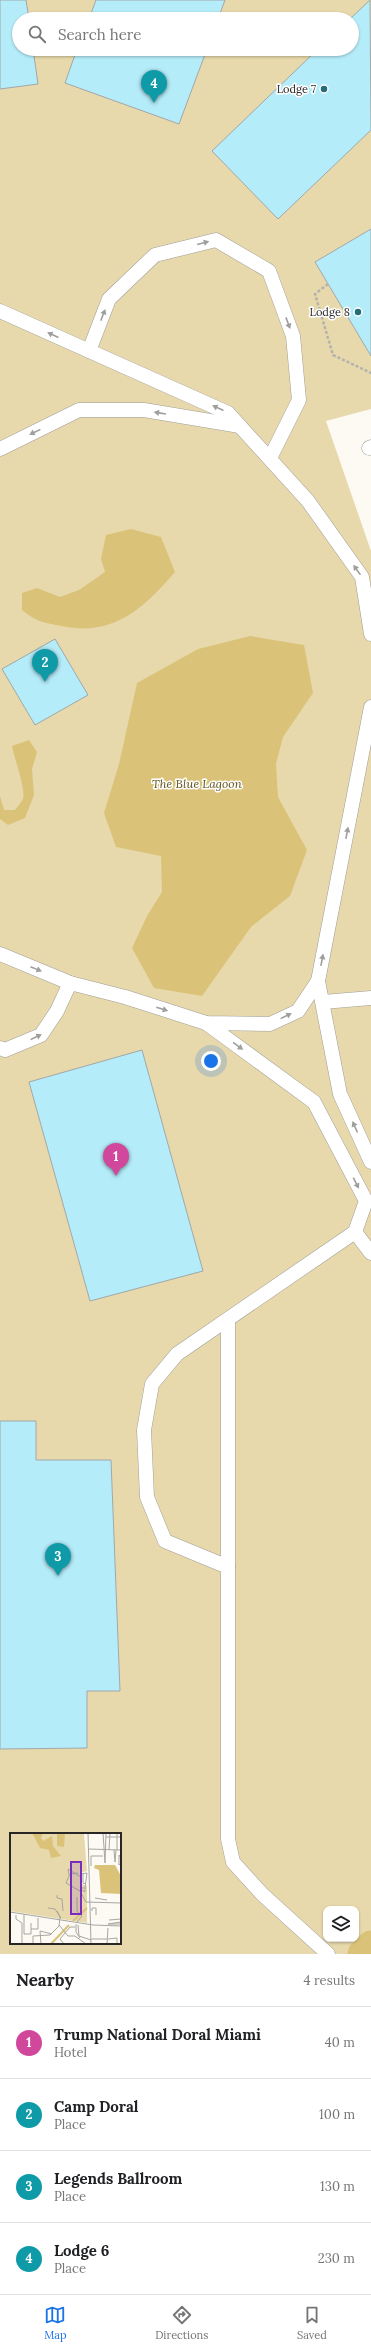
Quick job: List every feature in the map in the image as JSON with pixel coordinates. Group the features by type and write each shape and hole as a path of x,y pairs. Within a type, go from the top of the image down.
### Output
{"lane":[{"path":"89,351 109,299 155,256 216,240 269,271 293,336 299,400 270,458"},
{"path":"0,311 228,412 308,501 362,578 371,634"},
{"path":"0,449 79,410 144,410 240,426"},
{"path":"371,707 318,981 340,1094 371,1162"},
{"path":"0,954 70,983 125,997 206,1023 270,1024 298,1010 318,981"},
{"path":"0,1048 5,1050 41,1035 57,1010 70,983"},
{"path":"322,1002 371,998"},
{"path":"206,1023 314,1102 366,1201 355,1232 177,1354 152,1384 144,1430 147,1497 165,1541 228,1567"},
{"path":"355,1232 371,1253"},
{"path":"228,1320 228,1840 232,1862 262,1894 326,1952"}],"path":[{"path":"328,284 315,294 333,355 371,373"}],"shaded area":[{"path":"0,0 371,0 371,409 326,421 371,551 371,1954 0,1954"}],"water":[{"path":"131,529 161,537 175,572 151,598 139,608 126,617 111,624 80,628 49,624 32,617 22,610 22,593 37,588 60,597 79,590 105,572 101,559 106,535"},
{"name":"The Blue Lagoon","path":"250,636 304,645 313,693 283,737 276,764 278,797 307,850 290,896 251,927 202,996 154,988 132,948 147,916 162,892 161,856 116,847 104,813 119,764 137,683 198,649"},
{"path":"29,740 37,752 32,769 34,795 25,818 8,825 0,819 0,796 4,810 15,810 23,799 23,788 12,746"}],"building":[{"path":"0,0 26,0 28,12 12,12 12,56 34,56 38,84 0,89"},
{"path":"96,0 225,0 221,12 92,12"},
{"name":"Lodge 7","path":"370,0 371,130 278,219 212,151 311,56 359,56 359,12 357,12"},
{"path":"75,56 204,56 179,124 65,83"},
{"name":"Lodge 8","path":"371,229 371,356 315,262"},
{"path":"55,639 88,695 35,725 2,669"},
{"path":"142,1050 203,1271 90,1301 29,1082"},
{"path":"0,1421 36,1421 36,1460 111,1460 120,1691 87,1691 87,1748 0,1749"}],"waterway":[{"path":"362,1954 371,1945"}],"place":[{"name":"Lodge 7","path":"324,89"},
{"name":"Lodge 6","path":"154,103"},
{"name":"Lodge 8","path":"358,312"},
{"name":"Camp Doral","path":"45,682"},
{"name":"Trump National Doral Miami","path":"116,1176"},
{"name":"Legends Ballroom","path":"58,1576"}]}
